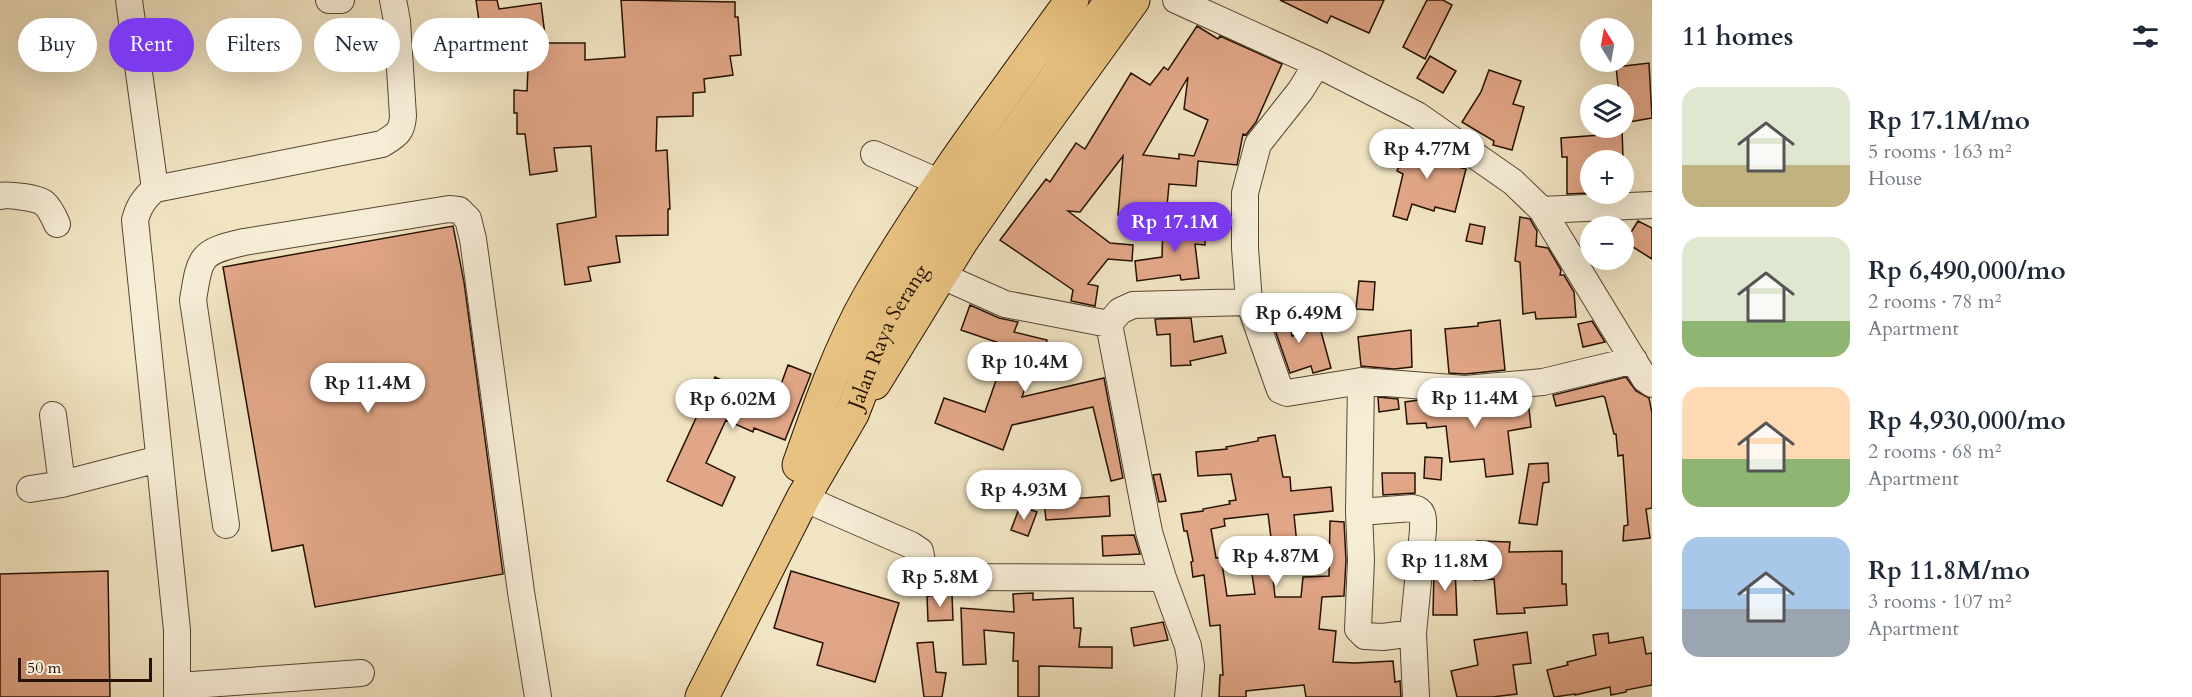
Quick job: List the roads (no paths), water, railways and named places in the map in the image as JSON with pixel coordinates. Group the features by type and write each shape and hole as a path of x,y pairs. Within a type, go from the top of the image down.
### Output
{"main road":[{"path":"806,480 833,371 868,298 941,183 1072,0"},
{"name":"Jalan Raya Serang","path":"702,697 882,319 987,145 1092,0"},
{"name":"Jalan Raya Serang","path":"882,319 1112,0"},
{"path":"806,480 1018,159 1134,0"},
{"name":"Jalan Raya Serang","path":"683,697 806,480"}],"street":[{"path":"129,0 155,189"},
{"path":"329,0 341,0"},
{"path":"361,673 177,691 177,630 135,220 144,199 155,189 382,144 395,136 402,128 403,116 397,21 393,0"},
{"path":"1176,0 1317,64 1418,115 1513,182 1542,210 1645,379 1652,384"},
{"path":"1317,64 1300,91 1258,144 1245,193 1245,248 1249,302 1280,390 1293,392 1361,381 1465,389 1543,382 1634,360"},
{"path":"874,154 941,183"},
{"path":"0,196 8,194 41,201 57,224"},
{"path":"1542,210 1652,206"},
{"path":"226,525 193,300 197,272 205,256 218,248 244,242 449,209 459,210 468,219 473,239 521,592 538,697"},
{"path":"940,275 1005,304 1109,324"},
{"path":"1109,324 1120,311 1133,305 1249,302"},
{"path":"1109,324 1149,532 1188,646 1191,666 1188,697"},
{"path":"1361,381 1359,512 1361,585 1358,629 1365,636 1383,637 1413,633"},
{"path":"53,415 62,484"},
{"path":"30,489 62,484 159,459"},
{"path":"806,480 911,544 920,551 924,572 942,577 1163,578"},
{"path":"1359,512 1413,508 1419,509 1423,514 1413,633 1416,697"}]}
